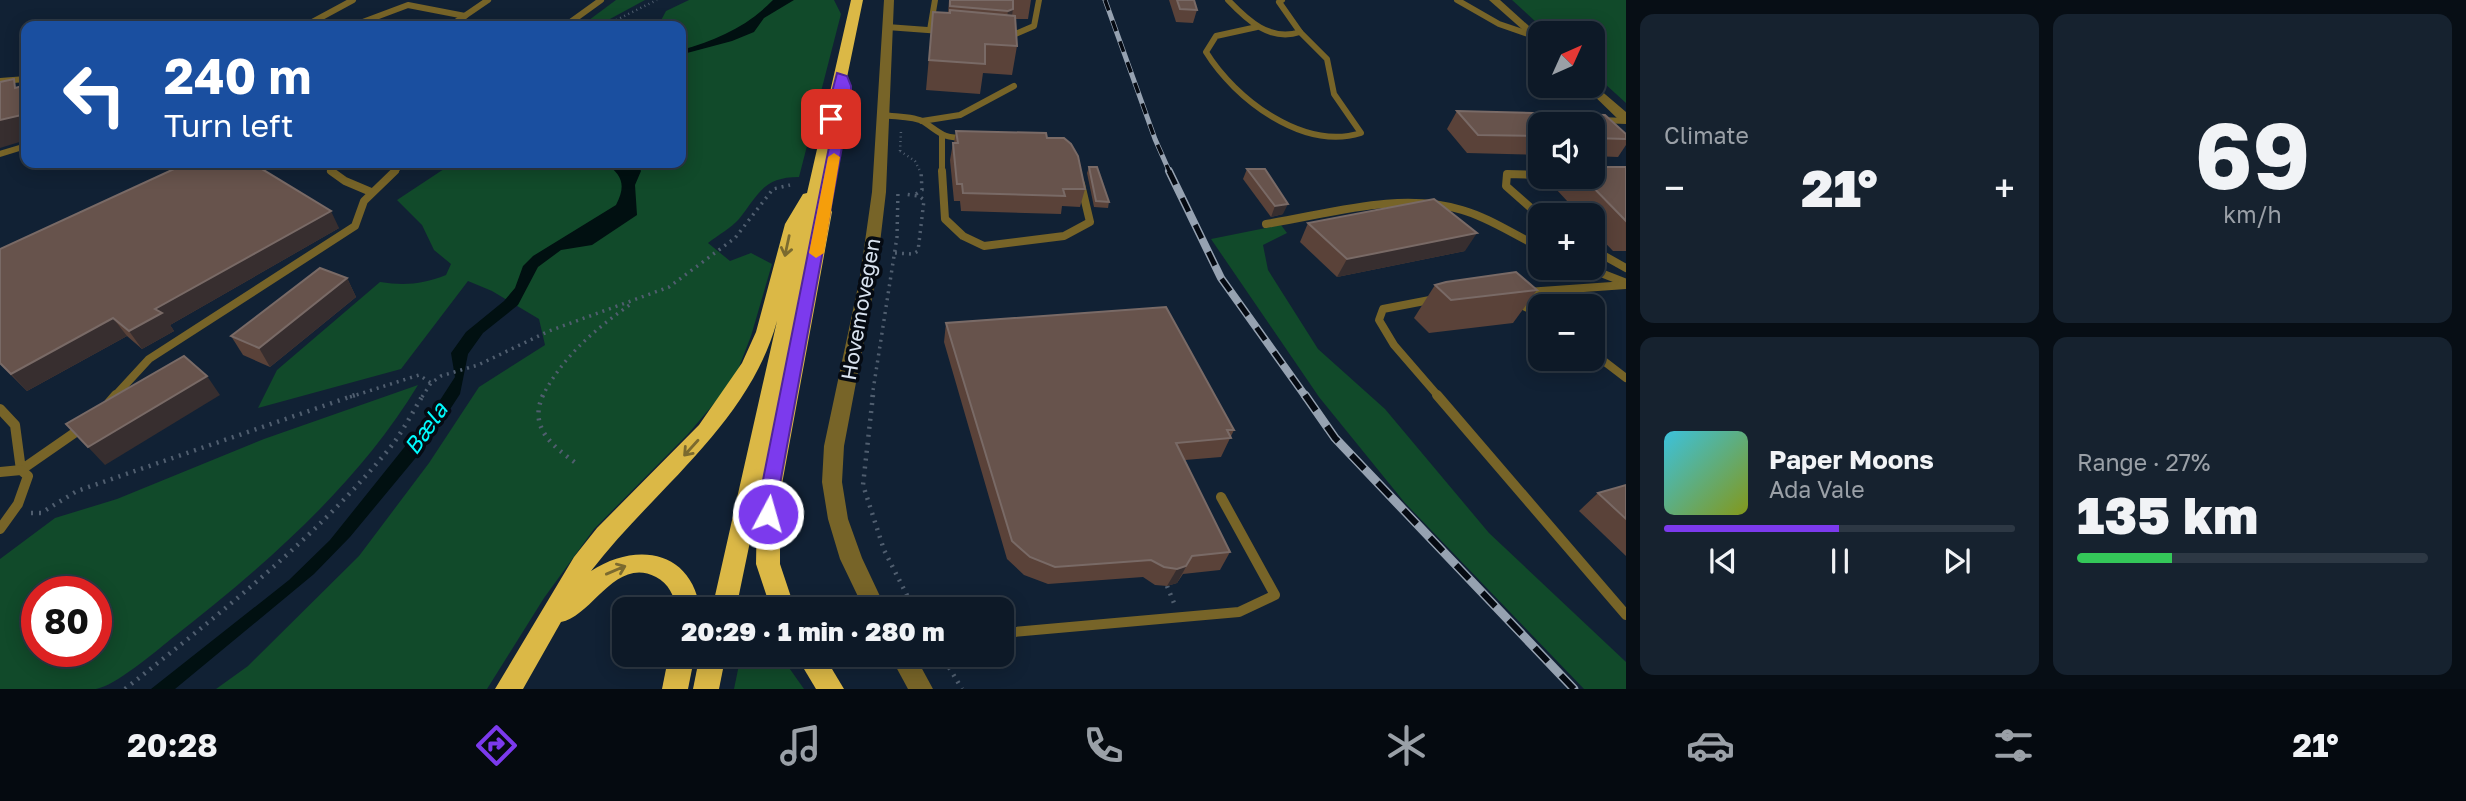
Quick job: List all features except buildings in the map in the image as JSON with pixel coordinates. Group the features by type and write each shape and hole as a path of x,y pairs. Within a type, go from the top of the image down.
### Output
{"highway":[{"path":"727,597 857,0"},
{"path":"779,597 768,565 769,495 845,98 845,86 841,76"},
{"path":"508,689 582,564 605,535 706,431 751,365 779,285 793,224 817,185"},
{"path":"545,629 586,589 615,569 628,565 644,564 670,573 679,582 684,597"},
{"path":"675,689 679,667"},
{"path":"706,689 710,667"},
{"path":"817,667 831,689"}],"street":[{"name":"Hovemovegen","path":"869,597 851,559 838,519 832,482 834,446 868,277 892,116 887,27 889,0"},
{"path":"1494,0 1528,31"},
{"path":"1603,98 1626,120"},
{"path":"914,667 921,689"}],"lane":[{"path":"314,21 353,0"},
{"path":"458,21 488,0"},
{"path":"572,21 601,0"},
{"path":"930,30 935,0"},
{"path":"1006,38 1034,26 1039,0"},
{"path":"1228,0 1257,27 1273,33 1300,32"},
{"path":"1257,27 1216,36 1206,52 1221,75 1252,103 1290,126 1323,136 1349,140 1361,133 1334,94 1327,59 1300,32 1279,2 1282,0"},
{"path":"1457,0 1499,24 1528,35"},
{"path":"365,21 408,5 465,16"},
{"path":"887,27 943,32"},
{"path":"993,36 1021,42"},
{"path":"0,81 21,79"},
{"path":"892,116 922,121 952,118 1014,86"},
{"path":"1605,120 1626,120"},
{"path":"922,121 935,133 971,138"},
{"path":"942,135 945,219 963,236 984,246 1064,236 1090,222 1078,171"},
{"path":"0,154 21,148"},
{"path":"327,168 354,186 371,192"},
{"path":"103,409 149,359 355,226 364,201 397,168"},
{"path":"1528,175 1507,174 1506,186 1528,205"},
{"path":"1266,224 1395,202 1421,202 1462,210 1528,241"},
{"path":"1605,256 1626,268"},
{"path":"1605,275 1626,284"},
{"path":"1520,292 1626,284"},
{"path":"1446,297 1383,309 1379,320 1394,345 1626,615"},
{"path":"1506,298 1528,308"},
{"path":"1605,362 1626,378"},
{"path":"0,409 15,425 21,470 28,476 27,485 13,512 0,529"},
{"path":"0,472 21,470 94,419"},
{"path":"1014,632 1136,624 1239,612 1275,595 1222,497"}],"path":[{"path":"614,21 657,0"},
{"path":"892,116 900,160"},
{"path":"900,151 914,158 918,165 923,182 922,190 915,195"},
{"path":"899,182 895,253 869,422 863,485 884,550 908,597"},
{"path":"125,689 224,611 311,531 390,448 431,383 450,372 501,355 560,327 636,301 669,286 706,261 745,228 773,189 790,185"},
{"path":"895,253 911,255 918,251 924,203 921,196 904,194"},
{"path":"577,464 547,439 538,424 537,407 554,372 573,348 636,301"},
{"path":"13,512 41,513 77,491 408,377 419,375 431,383"},
{"path":"1167,586 1175,605"},
{"path":"949,667 962,689"}],"green space":[{"path":"616,0 645,0 606,21 588,21"},
{"path":"689,0 834,0 841,14 799,177 769,184 736,222 708,243 730,261 751,253 772,264 751,336 734,380 688,434 594,529 544,598 487,689 216,689 248,666 359,556 429,463 479,387 545,345 539,319 492,291 468,281 401,369 258,408 277,370 380,282 414,283 446,275 451,264 434,250 422,225 397,200 445,168 686,168 686,21 661,21 666,11"},
{"path":"1512,0 1626,0 1626,103 1605,84 1605,21 1535,21"},
{"path":"1281,225 1287,233 1263,245 1268,270 1318,349 1385,409 1489,533 1626,662 1626,689 1584,689 1405,503 1319,397 1211,239"},
{"path":"418,385 366,457 306,523 240,583 135,668 96,689 0,689 0,559 55,518 117,499 264,439"},
{"path":"739,667 788,667 804,689 734,689"}],"water":[{"path":"773,0 794,0 764,18 754,32 687,53 686,48 706,42 753,18"},
{"name":"Bæla","path":"611,168 640,168 641,171 635,185 637,215 592,245 561,250 538,267 518,305 483,333 468,354 460,394 428,443 350,537 314,574 175,689 151,689 289,580 330,540 431,414 455,377 451,353 466,332 504,301 515,288 523,266 533,256 616,205 622,187 616,172"}],"railway":[{"path":"1105,0 1170,173"},
{"path":"1169,171 1221,278 1306,397"},
{"path":"1305,395 1335,438 1574,689"}],"slow traffic":[{"path":"816,253 834,157"}],"route":[{"path":"768,514 790,377 845,98 845,86 841,76 831,119"}]}
